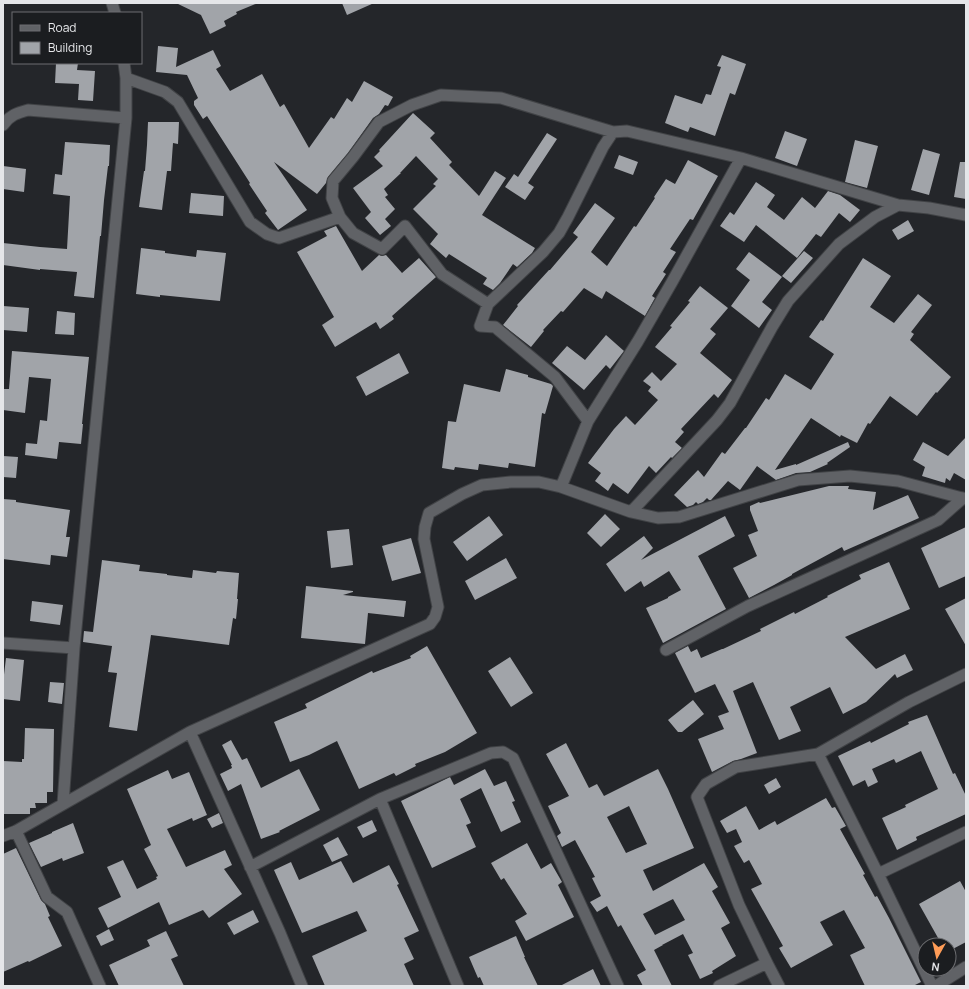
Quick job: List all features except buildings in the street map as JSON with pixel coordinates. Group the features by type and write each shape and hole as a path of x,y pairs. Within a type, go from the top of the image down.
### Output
{"street":[{"path":"63,804 74,648 126,118 126,78 124,64"},
{"path":"126,78 166,92 178,102 250,222 267,234 278,238 340,216"},
{"path":"488,304 442,274 405,226 382,249 353,233 340,216 332,198 333,181 379,122 412,105 441,96 501,98 613,132 627,130 741,158 898,205 929,208 966,215"},
{"path":"3,125 8,118 28,110 126,118"},
{"path":"588,421 555,377 495,327 480,326 488,304 543,252 559,233 603,146 613,132"},
{"path":"561,487 588,421 672,282 741,158"},
{"path":"631,512 717,420 730,403 788,301 839,244 875,217 898,205"},
{"path":"3,836 16,831 190,732 430,624 435,617 438,607 424,539 425,527 429,513 462,494 482,486 511,482 539,482 561,487 631,512 658,518 679,517 798,480 850,476 898,481 965,499"},
{"path":"666,650 748,606 938,520 965,499"},
{"path":"3,643 74,648"},
{"path":"779,986 739,905 697,797 706,784 736,767 818,754 909,702 966,674"},
{"path":"190,732 302,986"},
{"path":"250,867 380,799 491,752 504,752 513,758 618,986"},
{"path":"818,754 932,986"},
{"path":"380,799 458,986"},
{"path":"16,831 47,897 67,912 100,986"},
{"path":"878,874 966,832"},
{"path":"719,986 767,963"},
{"path":"936,986 966,967"}]}
